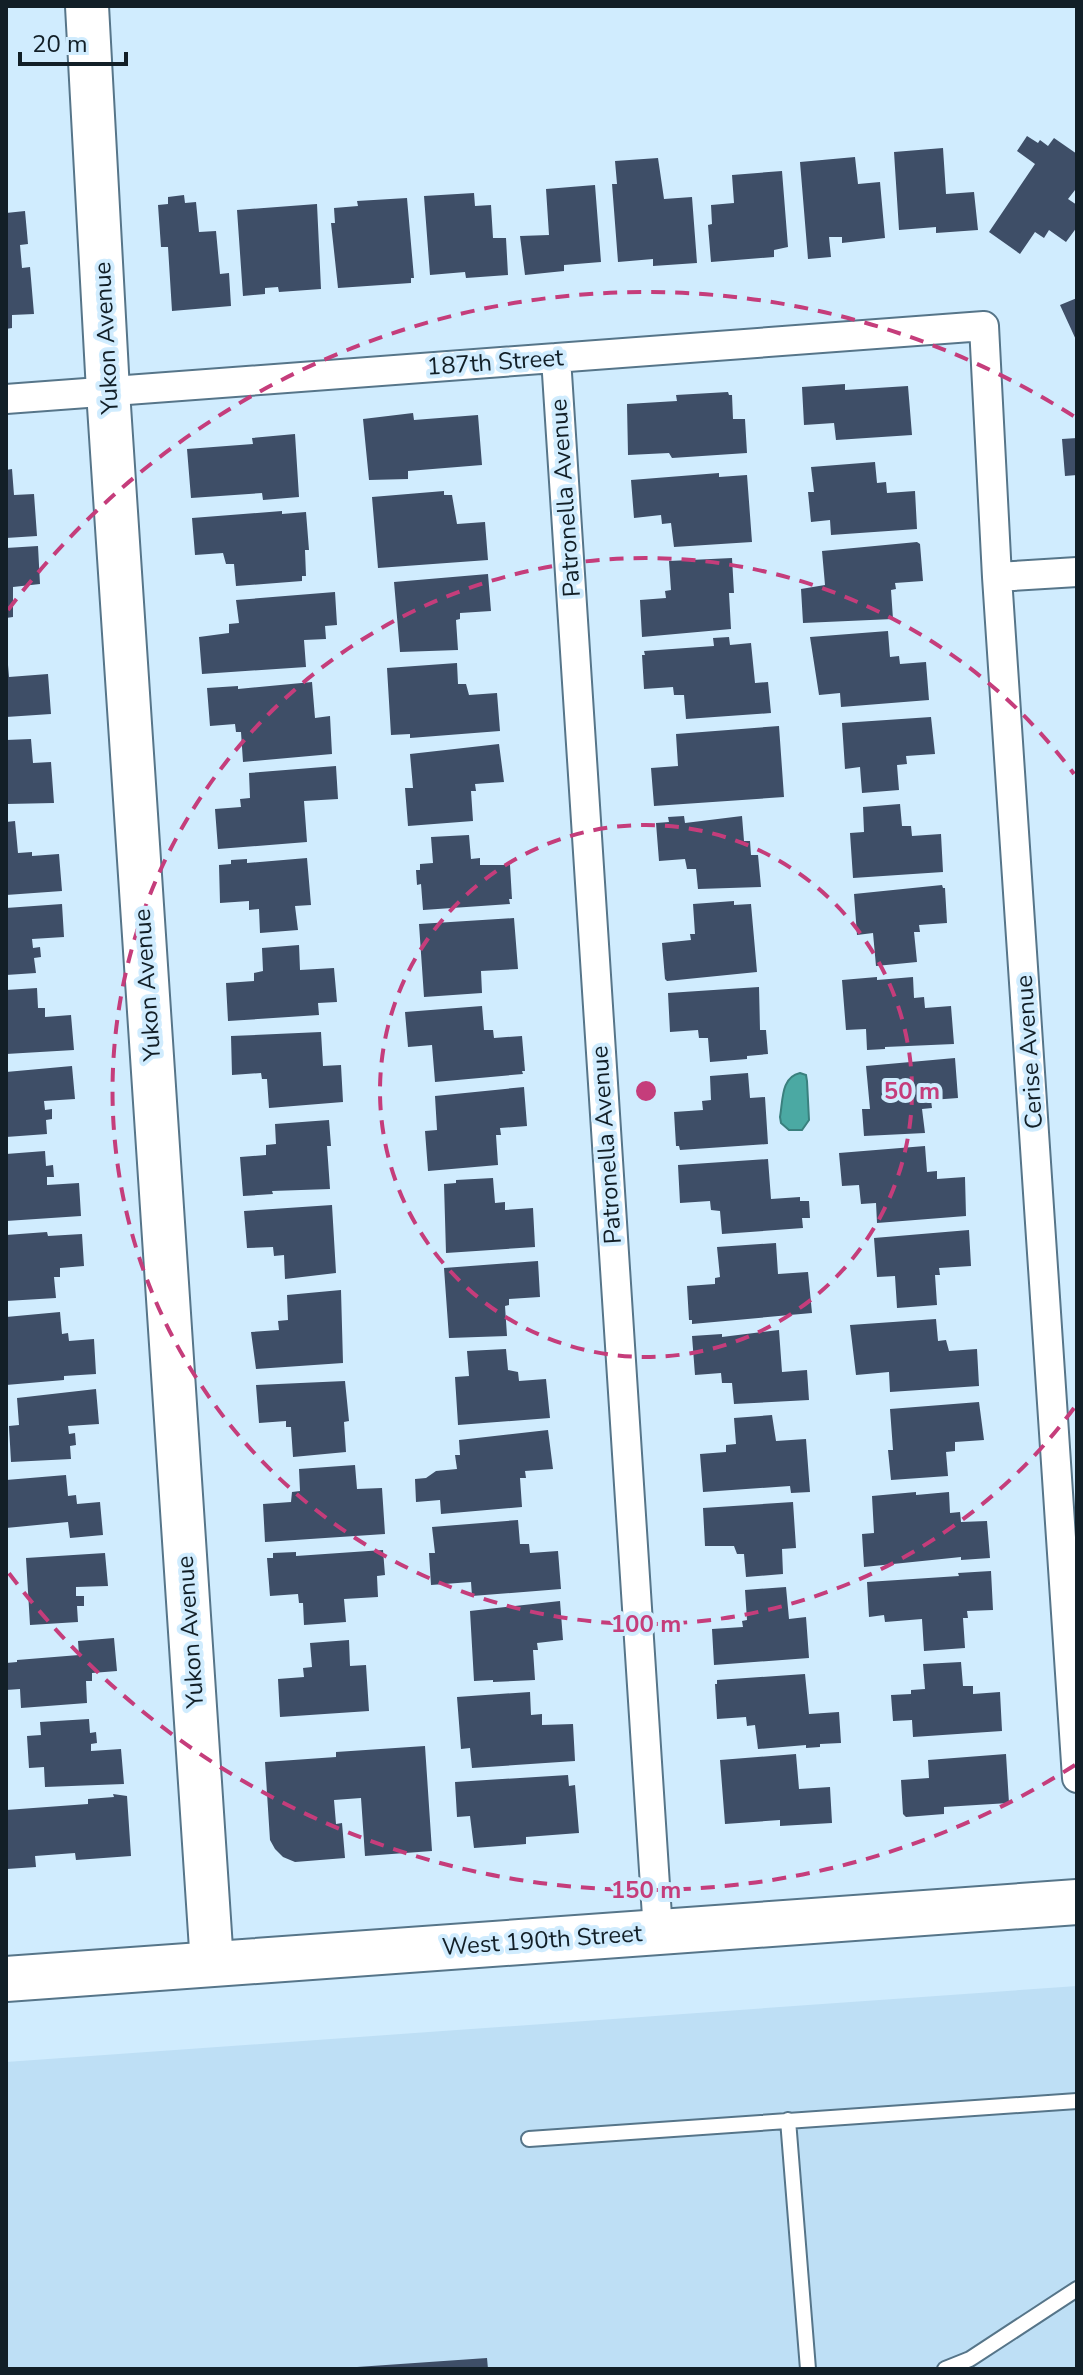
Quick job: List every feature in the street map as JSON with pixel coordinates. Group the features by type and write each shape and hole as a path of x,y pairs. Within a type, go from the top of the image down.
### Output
{"main road":[{"name":"West 190th Street","path":"6,1979 1077,1902"}],"street":[{"name":"Yukon Avenue","path":"87,6 108,391 212,1964"},
{"name":"187th Street","path":"6,399 984,326"},
{"name":"Cerise Avenue","path":"984,326 997,577 1077,1778"},
{"name":"Patronella Avenue","path":"556,358 658,1932"},
{"path":"997,577 1077,572"}],"lane":[{"path":"529,2139 1077,2101"},
{"path":"788,2120 808,2369"},
{"path":"945,2369 970,2359 1077,2289"}],"shaded area":[{"path":"800,1073 806,1075 809,1120 802,1130 789,1130 781,1123 783,1097 789,1079"},
{"path":"1077,1986 1077,2369 6,2369 6,2062"}],"building":[{"path":"1027,136 1048,146 1054,138 1077,154 1077,192 1075,190 1068,199 1077,205 1077,227 1066,242 1049,230 1044,238 1035,232 1020,254 989,232 1035,164 1017,151"},
{"path":"943,148 946,194 974,192 978,230 936,233 936,227 899,230 894,152"},
{"path":"855,157 858,184 880,182 885,238 842,243 842,237 829,237 831,257 808,259 800,162"},
{"path":"658,158 664,199 692,197 697,263 653,266 653,259 618,262 612,184 617,184 615,161"},
{"path":"782,171 788,247 774,250 774,257 711,262 708,225 712,224 711,205 734,203 732,175"},
{"path":"595,185 601,262 564,265 564,271 525,275 520,236 549,235 546,189"},
{"path":"474,193 475,206 491,205 493,238 506,238 508,275 466,278 465,272 430,275 424,196"},
{"path":"184,195 185,203 196,202 199,232 216,231 220,274 229,273 231,306 172,311 168,247 161,247 158,205 168,204 168,197"},
{"path":"407,198 414,278 411,278 411,283 338,288 331,223 335,223 334,208 358,206 357,201"},
{"path":"317,204 321,289 279,292 278,287 265,288 265,294 243,296 237,210"},
{"path":"25,211 28,244 20,245 22,268 30,267 34,314 12,315 12,328 6,329 6,213"},
{"path":"1077,298 1077,342 1060,305"},
{"path":"845,384 845,390 908,386 912,435 836,440 834,423 804,425 802,387"},
{"path":"728,392 732,395 733,419 745,419 747,453 672,458 669,453 628,455 627,404 677,401 676,395"},
{"path":"413,413 414,420 478,415 482,465 408,471 408,479 369,480 363,419"},
{"path":"295,434 299,497 263,500 262,493 191,498 187,449 253,444 252,438"},
{"path":"1077,438 1077,475 1065,476 1062,439"},
{"path":"875,462 877,483 886,482 887,493 915,491 917,529 831,535 830,520 811,522 808,492 814,492 811,467"},
{"path":"12,469 14,495 34,494 37,536 6,538 6,470"},
{"path":"719,473 719,477 747,475 752,542 674,547 671,523 662,524 661,515 634,518 631,480"},
{"path":"444,491 444,495 452,495 457,524 485,522 488,560 378,568 372,497"},
{"path":"282,511 282,514 306,512 309,550 305,550 306,576 302,576 302,581 236,586 234,564 226,564 223,553 195,555 192,518"},
{"path":"920,544 923,581 895,583 896,589 891,590 893,619 803,623 801,589 825,585 822,551"},
{"path":"38,546 40,584 13,587 13,617 6,618 6,548"},
{"path":"732,558 734,593 729,593 731,629 642,637 640,600 666,598 665,591 671,590 669,561"},
{"path":"488,574 491,611 460,613 460,619 456,620 458,650 400,652 394,582"},
{"path":"335,592 337,625 325,626 326,639 304,640 306,667 202,674 199,637 229,633 229,624 239,623 236,600"},
{"path":"888,631 890,657 899,656 900,664 926,662 929,700 841,707 840,693 819,695 810,637"},
{"path":"729,637 730,645 751,643 755,683 768,682 771,713 686,719 684,695 674,695 673,687 644,689 644,651 714,646 713,638"},
{"path":"457,663 458,684 466,684 469,695 497,693 500,731 410,738 410,734 391,735 387,668"},
{"path":"6,665 9,677 48,674 51,714 6,717"},
{"path":"312,682 315,718 330,716 332,754 243,762 241,732 236,732 235,724 210,726 207,688 238,686 238,689"},
{"path":"931,717 935,754 906,756 907,764 897,765 899,790 862,793 860,767 845,769 842,723"},
{"path":"779,726 784,797 654,806 651,768 678,766 676,734"},
{"path":"31,739 33,763 51,762 54,803 6,804 6,740"},
{"path":"499,744 504,782 475,784 476,791 471,791 473,821 408,826 405,788 413,788 410,754"},
{"path":"336,766 338,799 304,801 307,842 218,849 215,809 241,807 240,799 250,798 249,773"},
{"path":"900,804 902,826 911,826 912,836 941,834 943,872 853,878 850,833 864,832 863,807"},
{"path":"684,816 685,823 742,816 744,841 750,841 751,855 758,855 761,887 698,889 696,869 687,869 685,859 659,861 656,823 669,822 668,817"},
{"path":"15,821 18,853 32,852 32,856 59,854 62,891 6,895 6,822"},
{"path":"469,835 471,859 480,858 480,865 510,865 510,904 423,910 421,884 417,885 416,870 420,870 420,864 433,863 431,837"},
{"path":"307,858 311,905 295,906 298,930 260,933 259,909 249,910 249,901 220,903 219,865 231,864 231,860 247,859 247,863"},
{"path":"942,885 945,888 947,923 919,925 920,932 914,932 917,962 876,966 873,933 857,935 854,894"},
{"path":"734,901 734,905 751,904 757,972 667,981 662,943 691,940 690,934 695,934 693,904"},
{"path":"62,904 64,937 32,939 33,948 40,947 41,957 34,958 36,973 6,975 6,908"},
{"path":"514,918 518,969 481,971 482,993 424,997 419,924"},
{"path":"299,945 300,970 334,968 337,1002 318,1003 319,1015 228,1021 226,983 254,981 254,973 263,971 262,948"},
{"path":"877,977 877,980 913,977 914,998 924,997 925,1008 951,1006 954,1044 867,1050 866,1029 846,1030 842,980"},
{"path":"759,987 760,1030 766,1030 768,1054 710,1062 708,1038 699,1038 698,1030 670,1032 668,993"},
{"path":"37,988 38,1008 45,1008 45,1017 71,1015 74,1050 6,1054 6,990"},
{"path":"482,1006 484,1030 493,1030 494,1038 522,1036 525,1071 522,1071 523,1074 435,1082 432,1045 408,1047 405,1012"},
{"path":"321,1032 323,1066 341,1065 343,1102 269,1108 267,1079 262,1079 261,1073 232,1075 231,1036"},
{"path":"955,1058 958,1098 931,1100 932,1108 922,1109 925,1133 864,1136 862,1109 870,1109 866,1066"},
{"path":"72,1066 75,1099 44,1101 45,1110 52,1109 52,1119 46,1120 47,1134 6,1137 6,1072"},
{"path":"748,1073 750,1098 765,1097 768,1144 680,1150 676,1146 674,1112 703,1110 702,1101 711,1100 710,1076"},
{"path":"524,1087 527,1126 500,1128 501,1135 496,1135 498,1165 428,1171 425,1131 437,1130 435,1096"},
{"path":"329,1120 330,1189 272,1191 273,1194 243,1196 240,1157 266,1155 266,1145 276,1144 275,1124"},
{"path":"925,1146 927,1172 937,1171 937,1179 965,1177 966,1216 877,1223 876,1203 861,1204 859,1185 842,1186 839,1153"},
{"path":"45,1151 46,1166 53,1165 54,1177 47,1177 47,1185 79,1183 81,1216 6,1221 6,1154"},
{"path":"768,1159 771,1199 800,1197 800,1201 809,1201 810,1218 802,1218 803,1228 722,1234 720,1211 711,1210 710,1201 680,1203 678,1165"},
{"path":"493,1178 495,1203 505,1202 505,1210 533,1208 535,1247 446,1253 444,1184 456,1183 456,1180"},
{"path":"332,1205 336,1273 285,1279 284,1255 274,1256 273,1247 247,1248 244,1211"},
{"path":"969,1230 971,1266 939,1268 940,1275 935,1275 937,1305 897,1308 895,1276 877,1277 874,1238"},
{"path":"47,1232 48,1236 82,1234 84,1266 60,1268 60,1277 54,1277 56,1298 6,1301 6,1235"},
{"path":"776,1243 778,1274 808,1272 812,1313 692,1324 689,1320 687,1286 715,1284 715,1278 720,1277 717,1247"},
{"path":"538,1261 540,1297 509,1299 509,1305 505,1306 507,1336 449,1338 444,1268"},
{"path":"341,1290 343,1363 256,1369 251,1332 279,1330 278,1321 288,1320 287,1295"},
{"path":"60,1312 62,1334 68,1333 69,1341 94,1339 96,1374 6,1385 6,1317"},
{"path":"936,1319 938,1341 946,1340 949,1351 977,1349 979,1386 890,1392 889,1372 856,1375 850,1325"},
{"path":"779,1330 782,1372 807,1370 809,1400 734,1404 732,1383 722,1383 721,1373 695,1375 692,1336 722,1334 722,1337"},
{"path":"506,1349 508,1370 518,1372 519,1381 546,1379 550,1418 458,1425 455,1377 469,1376 467,1351"},
{"path":"345,1381 349,1421 344,1422 346,1452 293,1457 291,1427 286,1427 286,1421 259,1423 256,1385"},
{"path":"96,1389 99,1424 68,1426 69,1434 75,1433 76,1445 70,1446 71,1459 11,1462 9,1426 19,1425 17,1398"},
{"path":"979,1402 984,1440 955,1442 955,1451 946,1452 948,1476 891,1480 888,1450 893,1450 890,1409"},
{"path":"772,1415 776,1441 806,1439 810,1492 791,1493 790,1486 703,1492 700,1454 726,1452 726,1445 736,1444 734,1418"},
{"path":"548,1430 553,1469 525,1471 526,1478 520,1478 522,1507 441,1514 440,1500 416,1502 415,1479 426,1478 436,1471 457,1469 455,1455 460,1455 459,1440"},
{"path":"355,1465 357,1489 382,1488 385,1534 265,1542 263,1504 291,1502 292,1492 300,1491 299,1469"},
{"path":"66,1475 68,1496 76,1495 77,1504 100,1502 103,1535 70,1538 68,1522 6,1528 6,1480"},
{"path":"916,1492 916,1495 949,1492 950,1513 960,1512 961,1522 987,1521 990,1558 961,1560 961,1557 864,1567 862,1534 874,1533 872,1496"},
{"path":"793,1502 796,1548 782,1549 783,1574 746,1577 744,1554 737,1554 734,1546 705,1546 703,1508"},
{"path":"518,1520 520,1544 529,1544 530,1553 558,1551 561,1589 472,1596 471,1582 431,1585 429,1553 435,1553 432,1527"},
{"path":"383,1550 385,1575 377,1576 378,1597 344,1599 346,1622 304,1625 303,1603 299,1603 298,1594 270,1596 267,1558 273,1558 273,1553 296,1552 296,1556"},
{"path":"105,1553 108,1586 76,1587 76,1596 84,1596 84,1606 77,1606 78,1622 30,1625 26,1558"},
{"path":"991,1571 993,1610 967,1611 968,1618 963,1618 965,1648 924,1651 922,1619 885,1622 884,1615 869,1617 867,1582"},
{"path":"786,1587 789,1619 806,1617 809,1658 714,1665 712,1629 743,1627 742,1621 747,1620 745,1590"},
{"path":"560,1601 563,1640 537,1643 538,1650 533,1650 535,1680 474,1681 470,1611"},
{"path":"114,1638 117,1671 92,1673 92,1681 86,1681 87,1703 21,1708 20,1689 6,1690 6,1663 79,1655 78,1641"},
{"path":"349,1640 350,1666 366,1665 369,1711 280,1717 278,1679 304,1677 303,1668 312,1667 310,1643"},
{"path":"961,1662 963,1686 973,1686 973,1694 1000,1692 1002,1731 913,1737 912,1720 893,1721 891,1695 911,1694 911,1690 925,1689 923,1664"},
{"path":"805,1674 809,1714 839,1712 841,1743 820,1744 820,1747 806,1748 806,1745 758,1749 755,1725 747,1726 746,1717 717,1719 717,1680"},
{"path":"530,1692 531,1715 542,1714 542,1725 573,1724 575,1761 472,1768 470,1748 461,1749 457,1697"},
{"path":"89,1719 90,1733 96,1732 97,1743 91,1744 91,1751 121,1749 124,1784 45,1787 44,1767 29,1768 27,1736 41,1735 40,1722"},
{"path":"425,1746 432,1851 365,1856 361,1798 334,1800 336,1824 342,1823 345,1858 295,1862 275,1849 270,1840 265,1762 336,1757 336,1752"},
{"path":"796,1754 799,1789 830,1787 832,1823 780,1826 780,1820 725,1824 720,1760"},
{"path":"1006,1754 1009,1803 944,1807 944,1814 906,1817 903,1814 901,1780 929,1778 928,1760"},
{"path":"568,1775 569,1786 575,1785 579,1833 526,1837 526,1844 474,1848 470,1816 457,1817 455,1782"},
{"path":"113,1794 127,1796 131,1856 76,1860 75,1853 35,1856 36,1867 7,1869 6,1810 88,1804 88,1799 114,1797"},
{"path":"487,2358 488,2369 357,2369 357,2367"}]}
